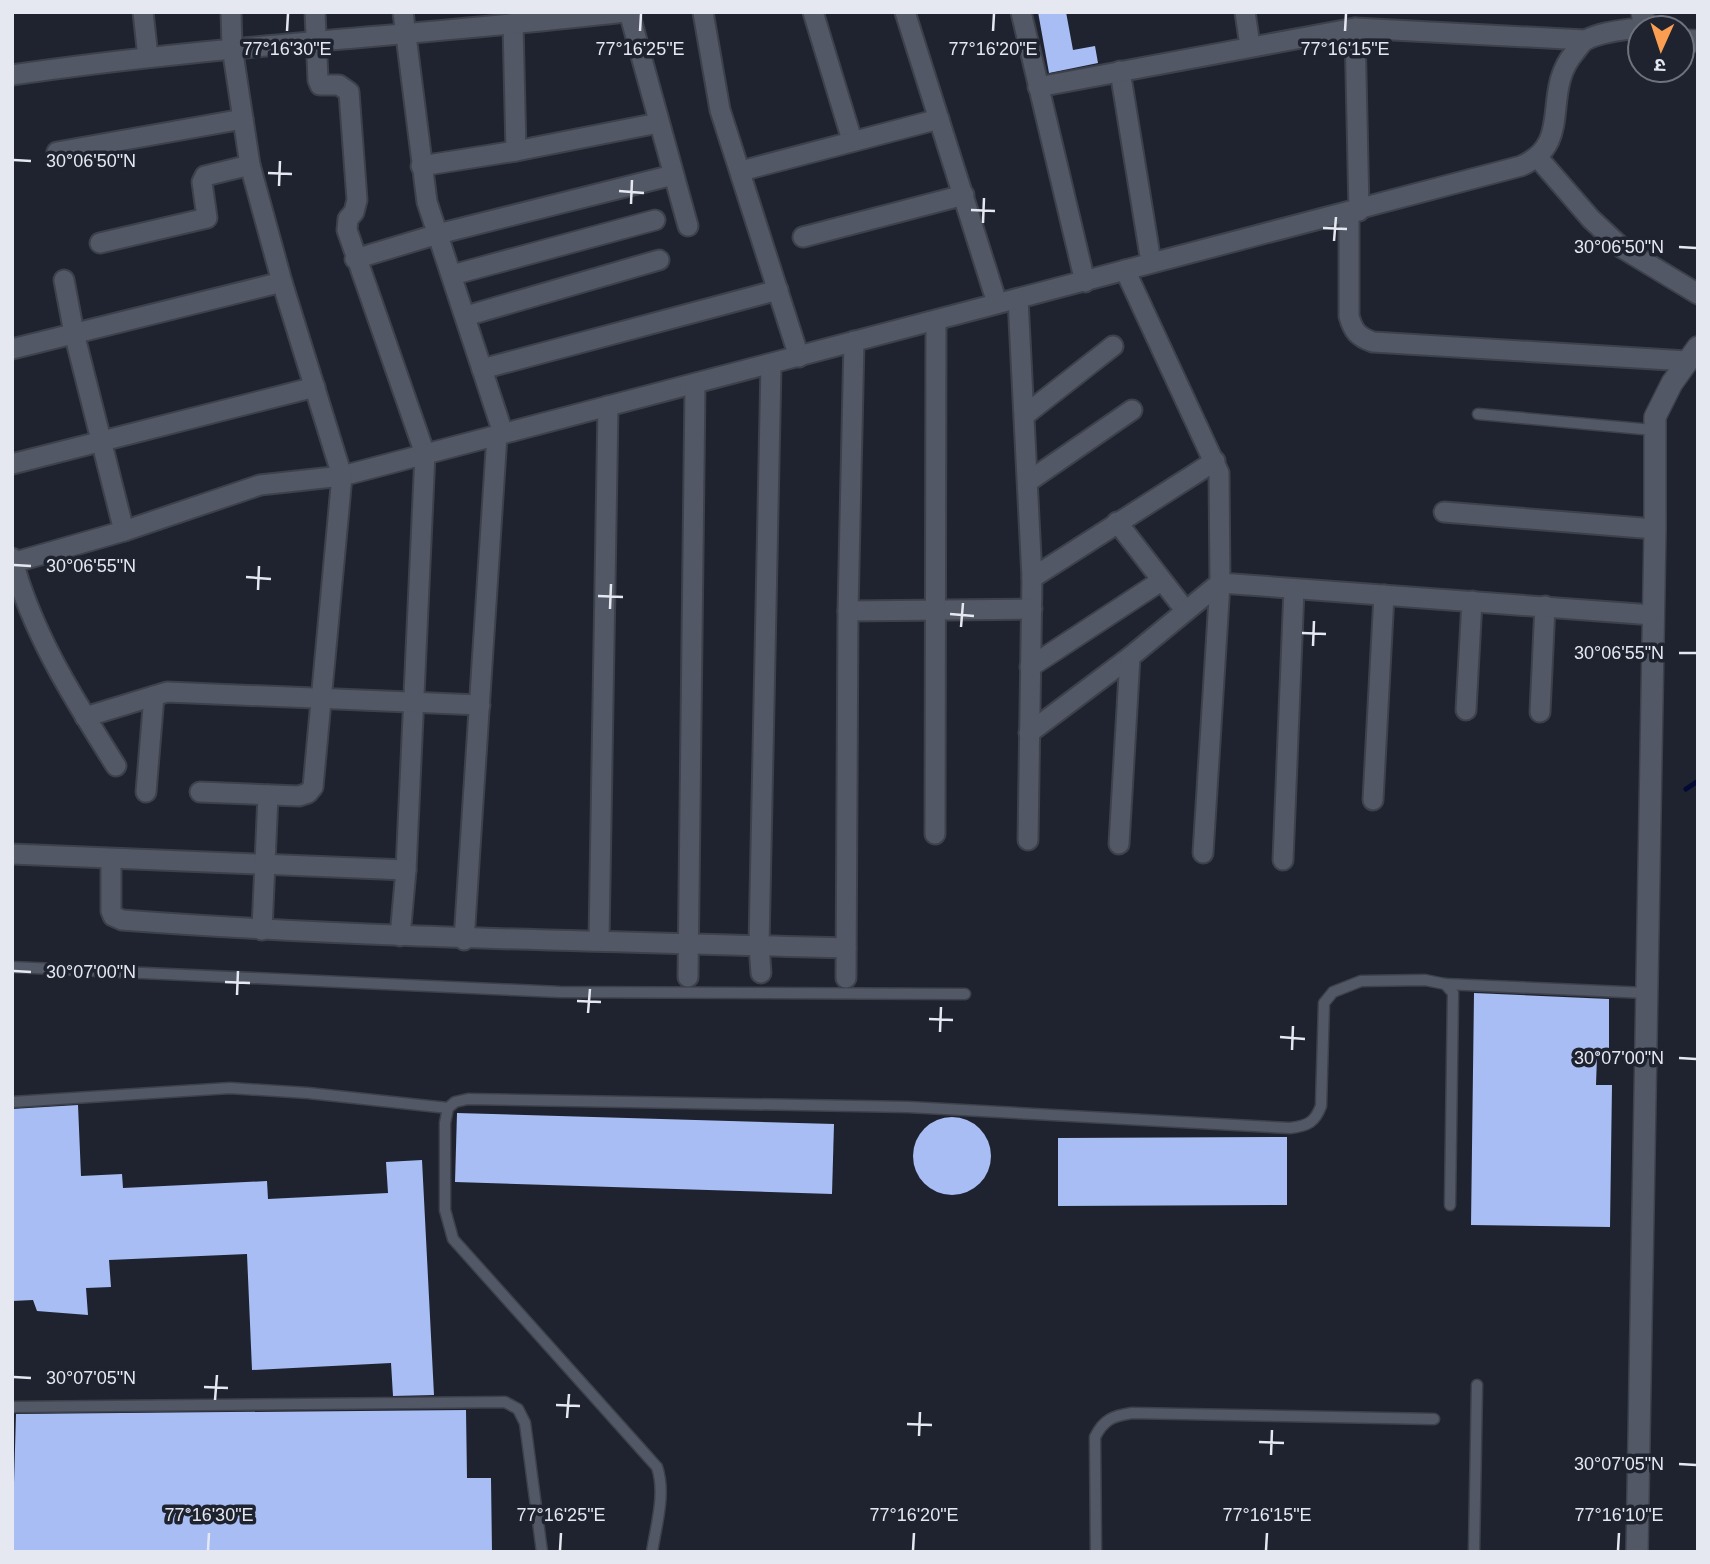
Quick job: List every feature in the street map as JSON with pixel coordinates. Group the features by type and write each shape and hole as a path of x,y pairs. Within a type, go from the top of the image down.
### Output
{"street":[{"path":"143,12 148,57"},
{"path":"200,792 299,796 308,793 313,787 342,476 282,282 250,165 232,47 231,12"},
{"path":"315,12 320,85 339,85 349,92 357,200 354,212 348,219 347,230 425,454 415,702 400,936"},
{"path":"404,12 404,32 427,202 466,316 500,434 464,940"},
{"path":"12,75 232,47 513,25 626,12 688,226"},
{"path":"703,12 715,90 799,357"},
{"path":"813,12 852,140"},
{"path":"905,12 997,303"},
{"path":"1021,12 1086,282"},
{"path":"1245,12 1250,46"},
{"path":"513,25 516,152"},
{"path":"1038,87 1355,27 1585,40 1626,27"},
{"path":"1355,27 1354,212 1349,316 1352,329 1361,338 1373,342 1693,354"},
{"path":"116,766 38,635 13,561 124,531 260,485 342,476 771,365 997,303 1086,282 1151,262 1354,212 1539,159 1553,135 1558,83 1563,68 1585,40"},
{"path":"1120,71 1151,262"},
{"path":"57,152 243,119"},
{"path":"741,172 852,140 939,119"},
{"path":"421,166 516,152 658,123"},
{"path":"1539,159 1605,233 1639,261 1698,294"},
{"path":"100,243 206,218 208,209 202,182 205,176 250,165"},
{"path":"355,259 438,234 673,175"},
{"path":"803,237 964,195"},
{"path":"452,275 655,220"},
{"path":"466,316 659,260"},
{"path":"1125,270 1216,461 1221,485 1220,583 1203,853"},
{"path":"64,280 74,333 124,531"},
{"path":"12,349 282,282"},
{"path":"482,369 778,290"},
{"path":"1018,299 1032,578 1028,840"},
{"path":"935,835 936,320"},
{"path":"846,978 848,611 854,341"},
{"path":"1025,415 1113,346"},
{"path":"1637,1552 1655,529 1653,430 1661,401 1693,354"},
{"path":"761,973 759,945 771,365"},
{"path":"688,977 695,385"},
{"path":"12,464 315,387"},
{"path":"599,940 608,406"},
{"path":"1029,481 1132,410"},
{"path":"1032,578 1216,461"},
{"path":"1444,512 1655,529"},
{"path":"1117,522 1185,610"},
{"path":"1030,667 1161,580"},
{"path":"1029,733 1130,657 1220,583 1653,615"},
{"path":"1283,860 1294,589"},
{"path":"1373,800 1384,595"},
{"path":"1466,710 1472,601"},
{"path":"1540,712 1545,606"},
{"path":"848,611 1032,609"},
{"path":"1119,844 1130,657"},
{"path":"85,717 167,692 480,705"},
{"path":"146,792 154,696"},
{"path":"262,930 268,795"},
{"path":"12,854 406,870"},
{"path":"111,859 111,911 117,919 262,930 464,940 599,940 846,948"}],"lane":[{"path":"1478,414 1653,430"},
{"path":"12,967 560,992 965,994"},
{"path":"12,1102 230,1088 308,1093 448,1108 455,1102 468,1099 777,1102 1290,1128 1306,1126 1316,1119 1321,1106 1324,1003 1333,992 1361,981 1425,980 1445,984 1646,993"},
{"path":"1445,984 1453,993 1454,1006 1450,1205"},
{"path":"448,1108 445,1210 453,1239 657,1467 661,1493 652,1552"},
{"path":"1474,1552 1477,1385"},
{"path":"12,1407 505,1402 519,1409 525,1423 542,1552"},
{"path":"1096,1552 1096,1437 1102,1423 1113,1416 1132,1413 1434,1419"}],"building":[{"path":"1038,12 1066,12 1073,50 1095,46 1098,63 1049,73"},
{"path":"1474,993 1609,999 1609,1056 1597,1056 1596,1085 1612,1085 1610,1227 1471,1225"},
{"path":"78,1105 81,1176 122,1174 123,1188 267,1181 268,1199 388,1193 386,1162 422,1160 434,1395 393,1396 391,1363 252,1370 247,1254 109,1260 111,1287 86,1288 88,1315 37,1311 33,1300 12,1301 12,1109"},
{"path":"457,1113 834,1124 832,1194 455,1182"},
{"path":"952,1117 967,1120 980,1128 988,1141 991,1156 988,1171 980,1184 967,1192 952,1195 937,1192 924,1184 916,1171 913,1156 916,1141 924,1128 937,1120"},
{"path":"1287,1137 1287,1205 1058,1206 1058,1138"},
{"path":"466,1410 467,1478 491,1478 492,1552 12,1552 16,1414"}],"waterway":[{"path":"1686,789 1698,781"}]}
